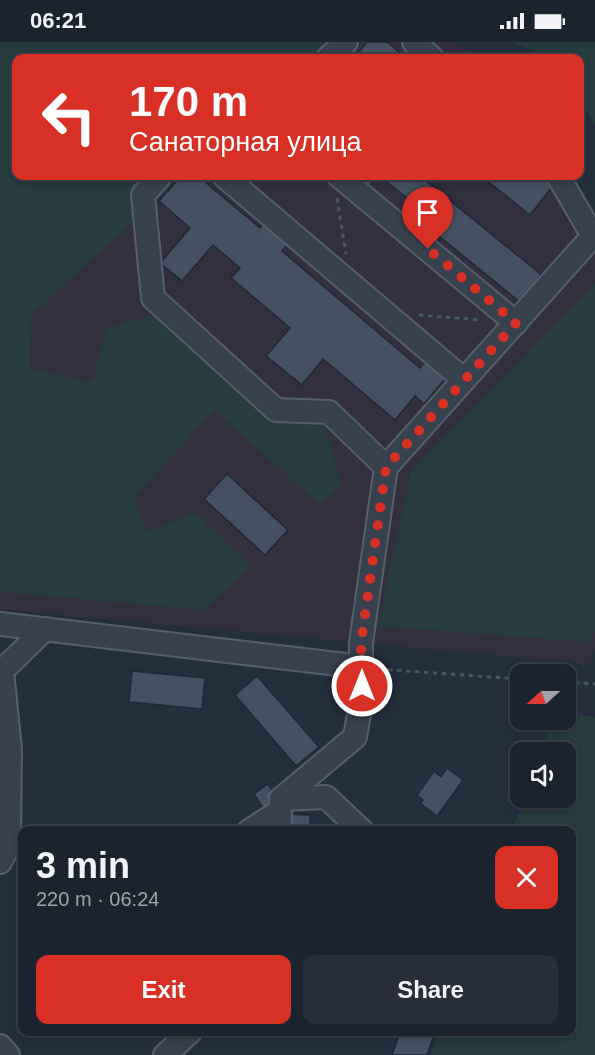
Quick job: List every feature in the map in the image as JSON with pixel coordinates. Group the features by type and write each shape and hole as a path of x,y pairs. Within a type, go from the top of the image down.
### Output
{"street":[{"path":"332,54 346,42"},
{"path":"414,42 428,54"},
{"path":"156,180 142,195 153,298 276,410 329,412 386,467"},
{"path":"229,180 464,380"},
{"path":"280,814 355,737 361,704 363,668 361,643 386,467 593,236 560,180"},
{"path":"338,186 516,323"},
{"path":"0,624 363,668"},
{"path":"0,861 9,846 10,749 1,669 45,629"},
{"path":"258,826 280,814 326,797 357,826"},
{"path":"165,1055 186,1036"},
{"path":"0,1046 8,1055"}],"path":[{"path":"338,186 350,283"},
{"path":"410,315 516,323"},
{"path":"363,668 510,678"},
{"path":"576,683 595,684"}],"shaded area":[{"path":"226,42 453,42 472,54 216,54"},
{"path":"103,180 571,180 595,213 595,648 590,664 0,609 0,385 6,289"}],"green space":[{"path":"0,42 330,42 316,54 12,54 12,180 180,180 31,315 30,369 92,382 106,329 158,313 274,422 326,426 341,486 320,505 214,410 134,498 146,531 195,513 252,566 204,610 0,592"},
{"path":"511,42 595,42 595,125 584,108 584,54 541,54"},
{"path":"595,284 595,631 587,642 378,626 411,471"},
{"path":"576,715 595,717 595,1055 431,1055 438,1036 576,1036 576,826 514,826 520,808 576,808 576,742 544,742 548,730 576,730"}],"building":[{"path":"367,42 387,42 401,54 362,54 359,52"},
{"path":"177,180 203,180 260,228 269,216 294,237 282,251 420,368 430,356 450,373 424,404 415,396 395,420 323,359 302,385 266,356 290,328 231,278 240,268 213,245 182,281 160,263 190,228 159,201"},
{"path":"362,180 374,180 369,186"},
{"path":"384,180 425,180 543,276 521,303 408,211 413,203"},
{"path":"486,180 553,180 556,182 530,215"},
{"path":"227,474 288,530 265,555 204,499"},
{"path":"132,671 205,678 202,709 129,702"},
{"path":"257,676 319,747 296,766 235,695"},
{"path":"447,768 463,780 437,816 420,803 423,800 417,795 434,771 441,777"},
{"path":"268,784 277,798 263,808 254,794"},
{"path":"286,814 310,815 310,826 286,826"},
{"path":"399,1036 434,1036 427,1055 392,1055"}],"route":[{"path":"362,686 361,643 386,467 516,323 428,249"}]}
